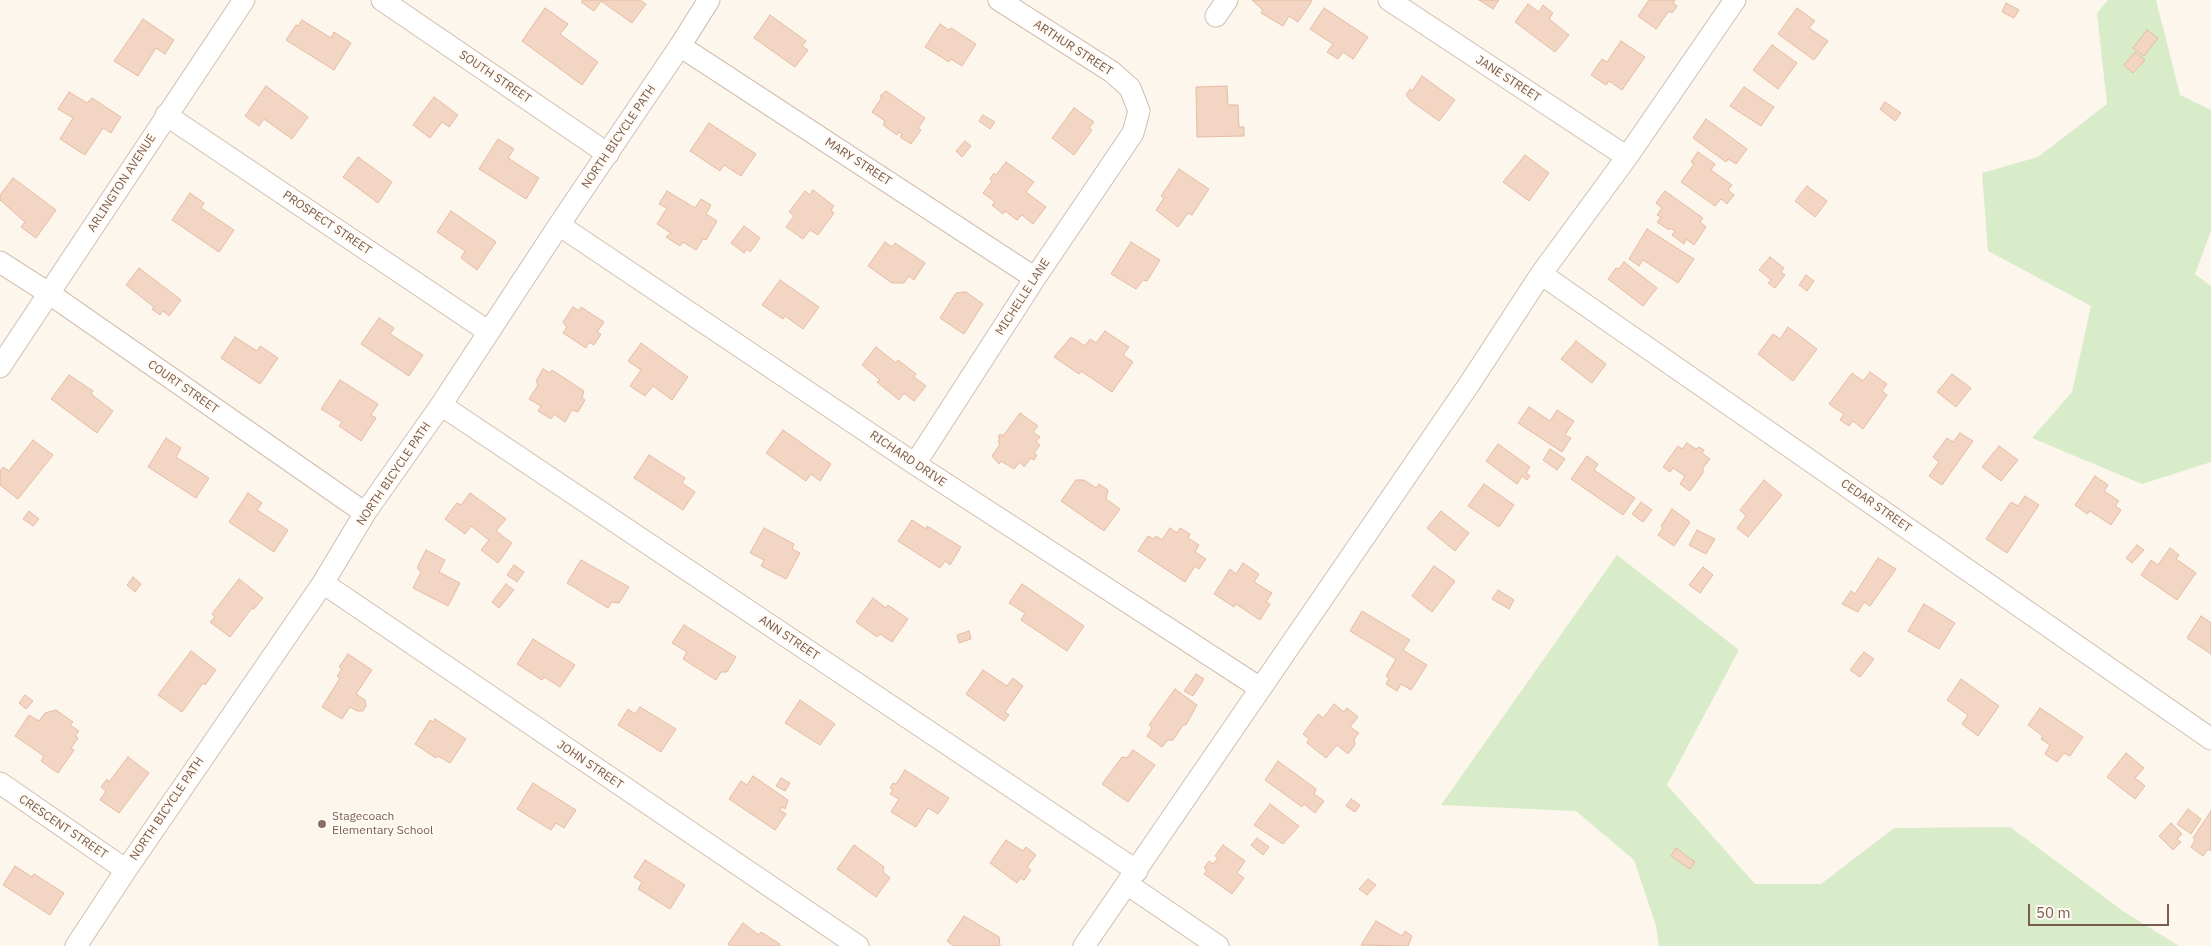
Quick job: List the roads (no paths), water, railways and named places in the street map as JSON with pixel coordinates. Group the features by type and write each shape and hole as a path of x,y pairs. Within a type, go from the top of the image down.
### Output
{"street":[{"name":"ARLINGTON AVENUE","path":"0,367 244,0"},
{"name":"SOUTH STREET","path":"382,0 608,154"},
{"name":"NORTH BICYCLE PATH","path":"76,946 323,583 365,513 442,405 709,0"},
{"name":"ARTHUR STREET","path":"999,0 1112,72 1130,88 1139,111 1133,133"},
{"name":"JANE STREET","path":"1389,0 1627,157"},
{"path":"1084,946 1470,383 1541,274 1627,157 1735,0"},
{"name":"MARY STREET","path":"680,46 1035,278"},
{"name":"PROSPECT STREET","path":"166,115 489,332"},
{"name":"MICHELLE LANE","path":"915,464 1035,278 1133,133"},
{"name":"RICHARD DRIVE","path":"559,225 915,464 1260,688"},
{"name":"COURT STREET","path":"0,262 50,294 365,513"},
{"name":"CEDAR STREET","path":"1541,274 2211,738"},
{"name":"ANN STREET","path":"442,405 1132,878 1218,946"},
{"name":"JOHN STREET","path":"323,583 858,946"},
{"name":"CRESCENT STREET","path":"0,784 126,870"}],"place":[{"name":"Stagecoach Elementary School","path":"322,824"}]}
